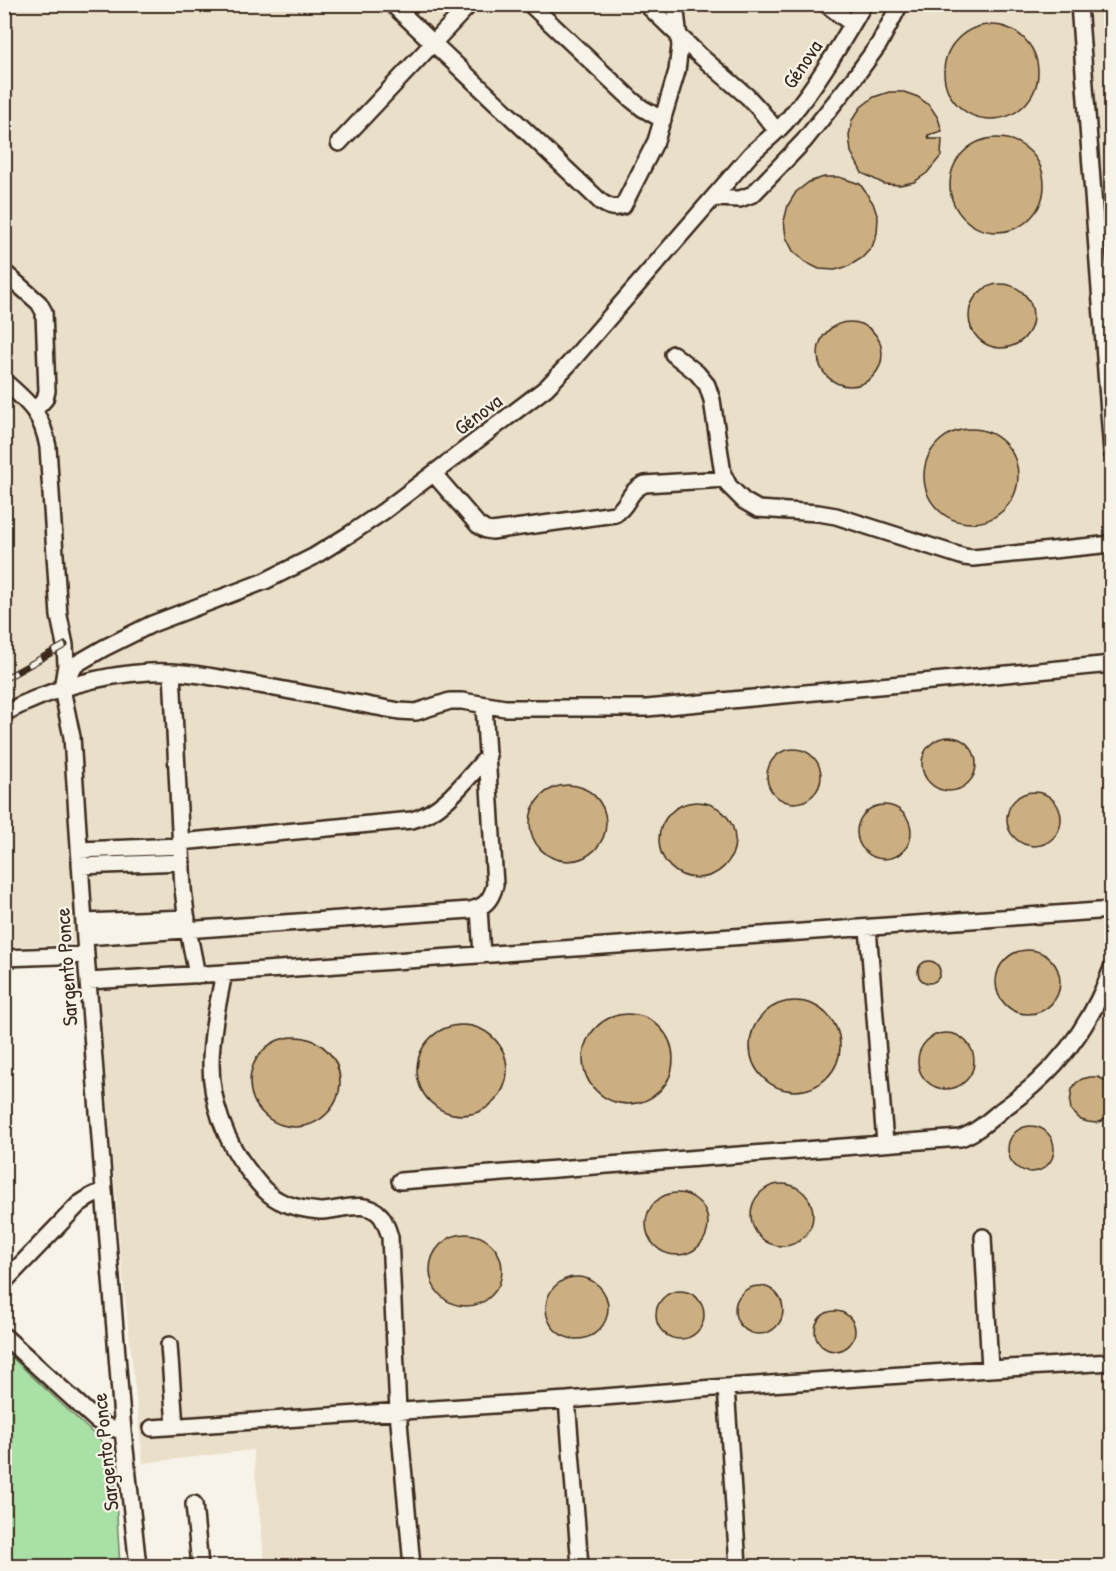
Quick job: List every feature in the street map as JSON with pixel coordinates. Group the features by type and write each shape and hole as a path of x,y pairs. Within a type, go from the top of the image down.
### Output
{"street":[{"path":"392,4 601,202 608,207 616,208 623,206 656,141 663,120 677,71 680,46 675,4"},
{"path":"339,143 470,4"},
{"path":"530,4 632,100 663,120"},
{"path":"646,4 748,97 777,131"},
{"path":"826,4 852,24"},
{"name":"Génova","path":"62,689 78,663 127,636 152,624 265,581 313,557 350,534 384,512 546,388 751,154 777,131 812,89 864,4"},
{"path":"713,198 740,199 753,194 804,141 855,77 879,44 900,4"},
{"path":"1079,4 1112,453"},
{"path":"4,272 39,303 44,312 47,391 45,399 35,410"},
{"path":"673,354 698,373 706,385 712,400 725,479 744,501 758,509 836,516 973,558 1112,544"},
{"name":"Sargento Ponce","path":"4,381 35,410 43,426 48,447 59,616 65,645 66,665 62,689 72,737 84,929 123,1431 138,1566"},
{"path":"434,474 478,525 492,531 615,514 626,506 631,493 637,487 645,484 725,479"},
{"path":"4,714 37,697 62,689 103,678 149,672 213,677 399,711 416,712 450,701 505,708 647,708 1112,664"},
{"path":"172,672 187,924 197,975"},
{"path":"84,929 479,908 488,903 495,885 484,705"},
{"path":"79,850 181,844 418,818 441,806 488,756"},
{"path":"80,866 182,862"},
{"path":"479,908 482,955"},
{"path":"88,981 1112,910"},
{"path":"868,928 885,1143"},
{"path":"4,958 86,955"},
{"path":"400,1181 960,1138 973,1132 1038,1082 1054,1066 1074,1042 1092,1013 1112,968"},
{"path":"224,973 211,1064 217,1110 233,1149 261,1187 282,1203 302,1209 322,1211 363,1206 381,1215 390,1237 398,1411 412,1566"},
{"path":"4,1282 79,1204 104,1190"},
{"path":"983,1237 990,1369"},
{"path":"4,1336 96,1420 123,1431"},
{"path":"170,1345 175,1426"},
{"path":"152,1428 1112,1362"},
{"path":"726,1387 738,1566"},
{"path":"567,1400 580,1566"},
{"path":"194,1504 200,1566"}],"shaded area":[{"path":"9,5 1111,5 1111,1566 265,1566 253,1450 143,1463 122,1270 94,943 5,947 4,9"}],"green space":[{"path":"4,1350 113,1452 120,1566 19,1566 5,1553"}],"building":[{"path":"991,25 1009,29 1024,39 1034,54 1038,72 1034,90 1024,105 1009,115 991,119 973,115 958,105 948,90 944,72 948,54 958,39 973,29"},
{"path":"889,92 904,92 918,97 930,106 938,118 942,131 928,135 929,139 942,139 941,156 927,173 914,182 900,185 884,184 862,173 851,152 849,136 852,120 861,107 874,97"},
{"path":"997,138 1015,142 1030,152 1040,167 1044,185 1040,203 1030,218 1015,228 997,232 979,228 964,218 954,203 950,185 954,167 964,152 979,142"},
{"path":"824,177 839,177 860,184 873,203 878,218 877,233 872,247 862,258 849,266 835,270 819,269 805,262 793,251 786,237 784,221 788,205 796,192 809,182"},
{"path":"995,284 1007,284 1024,293 1031,304 1033,316 1031,328 1024,339 1007,348 995,348 983,343 974,334 969,322 969,310 974,298 983,289"},
{"path":"844,322 856,322 873,331 880,342 882,354 880,366 873,377 856,386 844,386 832,381 823,372 818,360 818,348 823,336 832,327"},
{"path":"971,429 989,433 1004,443 1014,458 1018,476 1014,494 1004,509 989,519 971,523 953,519 938,509 928,494 924,476 928,458 938,443 953,433"},
{"path":"944,737 954,737 964,741 972,749 976,764 972,779 964,787 954,791 944,791 934,787 926,779 922,769 922,759 926,749 934,741"},
{"path":"789,749 799,749 809,753 817,761 821,776 817,791 809,799 799,803 789,803 779,799 771,791 767,781 767,771 771,761 779,753"},
{"path":"568,785 583,788 595,796 603,808 606,823 603,838 595,850 583,858 568,861 553,858 541,850 533,838 530,823 533,808 541,796 553,788"},
{"path":"1029,792 1039,792 1049,796 1057,804 1061,819 1057,834 1049,842 1039,846 1029,846 1019,842 1011,834 1007,824 1007,814 1011,804 1019,796"},
{"path":"697,802 712,805 724,813 732,825 735,840 732,855 724,867 712,875 697,878 682,875 670,867 662,855 659,840 662,825 670,813 682,805"},
{"path":"879,805 889,805 899,809 907,817 911,832 907,847 899,855 889,859 879,859 869,855 861,847 857,837 857,827 861,817 869,809"},
{"path":"1022,950 1034,950 1051,959 1058,970 1060,982 1058,994 1051,1005 1034,1014 1022,1014 1010,1009 1001,1000 996,988 996,976 1001,964 1010,955"},
{"path":"929,961 937,964 940,972 937,980 929,983 921,980 918,972 921,964"},
{"path":"786,1001 804,1001 820,1008 833,1021 840,1037 840,1055 833,1071 820,1084 804,1091 786,1091 770,1084 757,1071 750,1055 750,1037 757,1021 770,1008"},
{"path":"619,1014 637,1014 653,1021 666,1034 673,1050 673,1068 666,1084 653,1097 637,1104 619,1104 603,1097 590,1084 583,1068 583,1050 590,1034 603,1021"},
{"path":"453,1025 471,1025 487,1032 500,1045 507,1061 507,1079 500,1095 487,1108 471,1115 453,1115 437,1108 424,1095 417,1079 417,1061 424,1045 437,1032"},
{"path":"946,1033 957,1035 966,1041 972,1050 974,1061 972,1072 966,1081 957,1087 946,1089 935,1087 926,1081 920,1072 918,1061 920,1050 926,1041 935,1035"},
{"path":"286,1037 304,1037 320,1044 333,1057 340,1073 340,1091 333,1107 320,1120 304,1127 286,1127 270,1120 257,1107 250,1091 250,1073 257,1057 270,1044"},
{"path":"1090,1077 1098,1077 1112,1087 1112,1112 1096,1123 1081,1120 1071,1110 1070,1103 1072,1089 1076,1083"},
{"path":"1031,1126 1047,1133 1054,1149 1047,1165 1031,1172 1015,1165 1008,1149 1015,1133"},
{"path":"782,1184 794,1186 804,1193 811,1203 813,1215 811,1227 804,1237 794,1244 782,1246 770,1244 760,1237 753,1227 751,1215 753,1203 760,1193 770,1186"},
{"path":"677,1193 689,1195 699,1202 706,1212 708,1224 706,1236 699,1246 689,1253 677,1255 665,1253 655,1246 648,1236 646,1224 648,1212 655,1202 665,1195"},
{"path":"466,1234 486,1240 496,1250 502,1270 496,1290 486,1300 466,1306 446,1300 436,1290 430,1270 436,1250 446,1240"},
{"path":"571,1277 583,1277 599,1286 606,1296 608,1308 606,1320 599,1330 583,1339 571,1339 560,1334 551,1325 546,1314 546,1302 551,1291 560,1282"},
{"path":"759,1286 776,1293 783,1310 776,1327 759,1334 742,1327 735,1310 742,1293"},
{"path":"680,1291 697,1298 704,1315 697,1332 680,1339 663,1332 656,1315 663,1298"},
{"path":"835,1311 843,1312 849,1317 854,1323 854,1339 849,1345 843,1350 835,1351 827,1350 821,1345 816,1339 815,1331 816,1323 821,1317 827,1312"}],"railway":[{"path":"4,679 65,645"}]}
